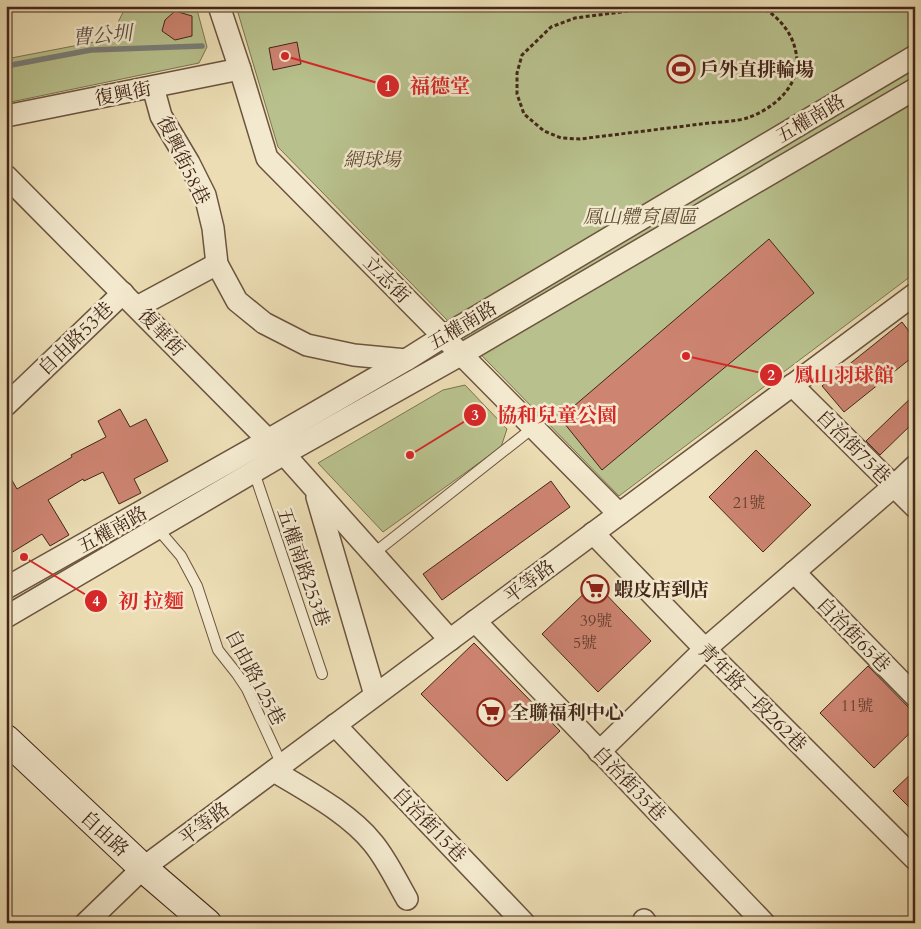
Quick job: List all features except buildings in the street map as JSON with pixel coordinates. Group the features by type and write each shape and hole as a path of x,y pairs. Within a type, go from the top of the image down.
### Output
{"street":[{"name":"立志街","path":"219,6 267,158 619,514"},
{"name":"五權南路","path":"6,616 254,472 276,447 444,336 915,56"},
{"name":"復興街","path":"6,116 240,69"},
{"name":"復興街58巷","path":"153,87 161,116 190,163 205,195 213,228 217,264"},
{"name":"五權南路","path":"6,588 276,447 462,354 915,89"},
{"name":"復華街","path":"6,176 276,447 450,640"},
{"name":"自由路53巷","path":"6,405 130,300 217,264"},
{"path":"217,264 237,301 264,323 307,345 354,355 406,360"},
{"name":"平等路","path":"86,923 143,868 915,294"},
{"name":"自治街75巷","path":"792,385 915,507"},
{"path":"599,752 705,649 915,466"},
{"name":"復華街","path":"316,490 375,696"},
{"name":"青年路一段262巷","path":"593,533 705,649 915,859"},
{"name":"自治街65巷","path":"794,572 915,696"},
{"name":"自治街35巷","path":"475,621 764,923"},
{"name":"自治街15巷","path":"335,726 524,923"},
{"name":"自由路","path":"6,740 143,868 207,923"},
{"path":"278,768 352,822 372,842 388,865 407,899"}],"lane":[{"path":"373,554 534,427"},
{"name":"五權南路253巷","path":"254,472 322,674"},
{"name":"自由路125巷","path":"158,528 181,556 197,586 218,650 247,690 278,768"}],"path":[{"path":"667,6 575,18 551,27 522,55 517,73 517,94 524,114 544,131 561,138 580,139 748,118 782,98 792,83 797,66 796,47 787,28 773,14 761,6"}],"green space":[{"path":"126,6 196,6 207,47 199,63 6,103 6,59 110,39"},
{"name":"鳳山體育園區","path":"236,6 915,6 915,273 619,496 278,147"},
{"path":"465,385 507,429 501,447 383,532 318,463 443,390"}],"waterway":[{"name":"曹公圳","path":"6,66 91,50 202,46"}],"place":[{"name":"福德堂","path":"285,56"},
{"name":"戶外直排輪場","path":"681,69"},
{"name":"鳳山羽球館","path":"686,356"},
{"name":"協和兒童公園","path":"410,455"},
{"name":"初 拉麵","path":"24,557"},
{"name":"蝦皮店到店","path":"595,589"},
{"name":"全聯福利中心","path":"491,712"}],"park label":[{"name":"網球場","path":"372,159"}]}
